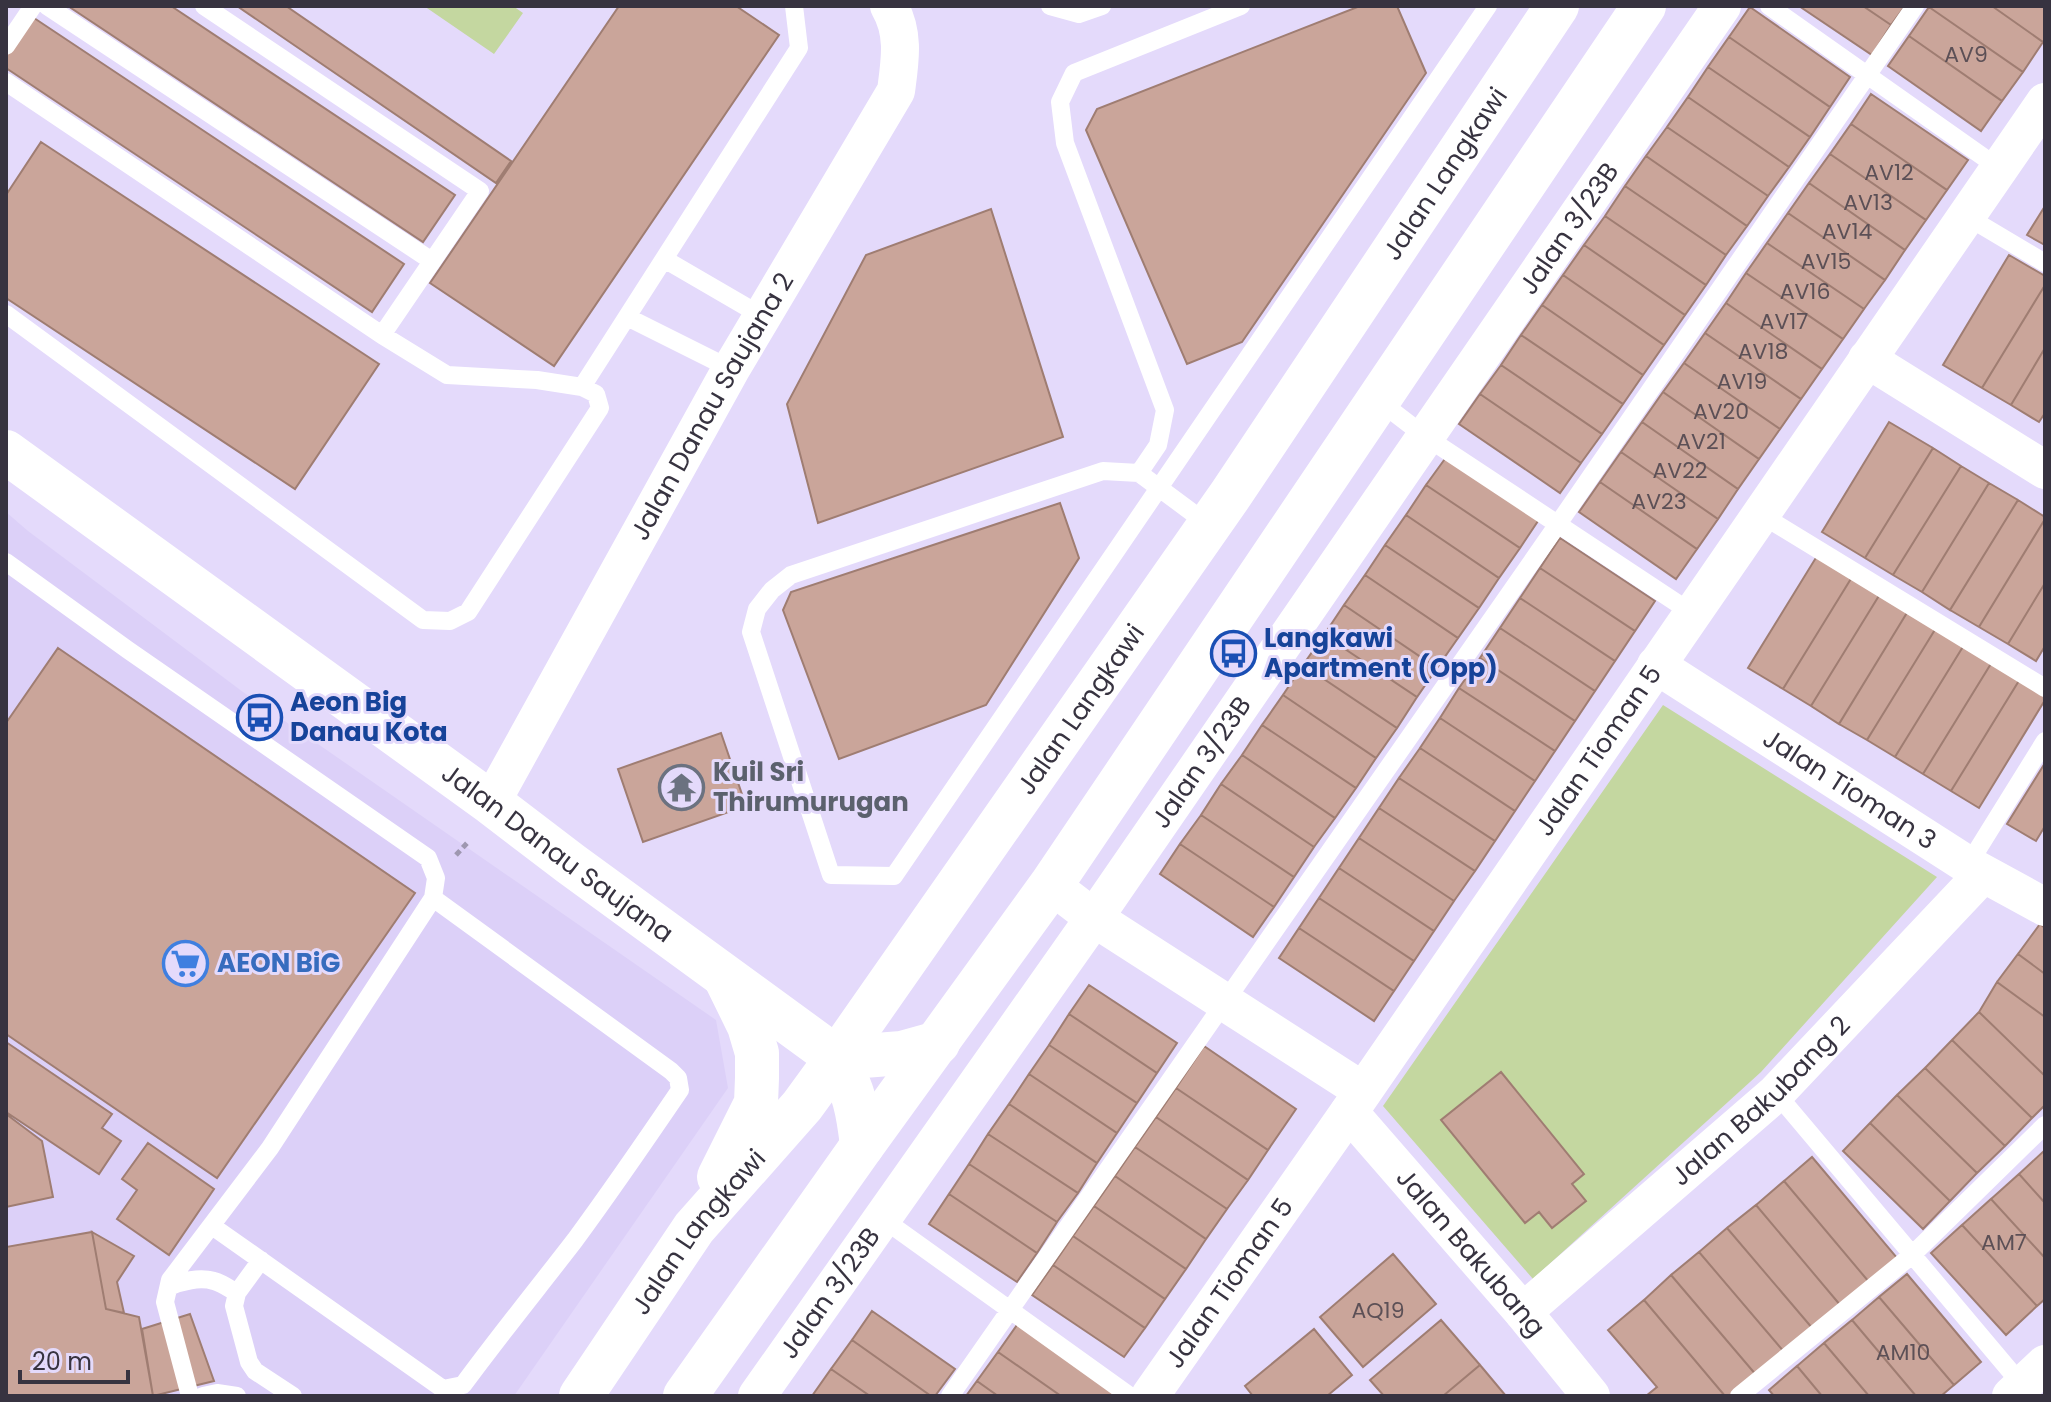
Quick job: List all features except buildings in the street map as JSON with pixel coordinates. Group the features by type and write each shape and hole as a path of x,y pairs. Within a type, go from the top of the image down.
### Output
{"street":[{"name":"Jalan Danau Saujana 2","path":"491,803 731,369 896,91 902,53 897,20 889,6"},
{"name":"Jalan Langkawi","path":"581,1396 694,1228 802,1106 837,1058 1231,494 1557,6"},
{"path":"685,1396 1051,885 1644,6"},
{"name":"Jalan 3/23B","path":"757,1396 1094,918 1722,6"},
{"name":"Jalan Tioman 5","path":"1149,1394 1356,1101 2045,102"},
{"path":"1867,359 2045,470"},
{"name":"Jalan Danau Saujana","path":"6,452 837,1058"},
{"name":"Jalan Tioman 3","path":"1656,665 1976,869 2045,907"},
{"name":"Jalan Bakubang 2","path":"1523,1312 1776,1093 1976,869"},
{"name":"Jalan Bakubang","path":"1051,885 1094,918 1224,1003 1356,1101 1591,1396"},
{"path":"694,1228 756,1103 757,1053 749,1026 723,975"},
{"path":"862,1146 859,1114 851,1087 837,1058 902,1053 938,1043"}],"lane":[{"path":"6,46 33,6"},
{"path":"47,6 432,261"},
{"path":"204,6 480,191 382,335"},
{"path":"582,387 799,48 794,6"},
{"path":"1050,6 1079,14 1102,6"},
{"path":"1139,473 1158,445 1165,410 1065,143 1060,102 1074,73 1241,6"},
{"path":"1209,525 1159,488 1139,473 1103,471 791,575 772,590 757,609 751,632 831,875 894,876 1159,488 1488,6"},
{"path":"1769,6 1999,168"},
{"path":"950,1396 1915,6"},
{"path":"6,82 382,335 447,375 537,380 582,387 596,394 600,408 468,612 450,621 423,620 6,314"},
{"path":"1966,216 2045,263"},
{"path":"664,259 762,316"},
{"path":"627,317 731,369"},
{"path":"1379,401 1426,437 1692,613"},
{"path":"1760,514 2045,688"},
{"path":"6,562 428,858 436,878 433,898 270,1148 170,1280 165,1302 190,1396"},
{"path":"1976,869 2045,741"},
{"path":"212,1226 443,1389 463,1385 575,1239 680,1090 678,1078 671,1071 433,898"},
{"path":"1776,1093 2021,1387"},
{"path":"1739,1396 1912,1255 2045,1125"},
{"path":"883,1219 1011,1308 1149,1394"},
{"path":"261,1260 237,1293 234,1306 249,1362 255,1371 293,1396"},
{"path":"169,1287 179,1282 209,1280 237,1293"},
{"path":"203,1396 217,1393 237,1396"}],"path":[{"path":"461,849 469,841"}],"shaded area":[{"path":"6,512 243,692 716,1020 728,1088 514,1396 6,1396"}],"green space":[{"path":"424,6 513,6 523,13 494,54"},
{"path":"1663,705 1937,877 1761,1072 1533,1279 1383,1106"}],"place":[{"name":"Langkawi Apartment (Opp)","path":"1233,653"},
{"name":"Aeon Big Danau Kota","path":"259,717"},
{"name":"Kuil Sri Thirumurugan","path":"682,787"},
{"name":"AEON BiG","path":"186,963"}]}
